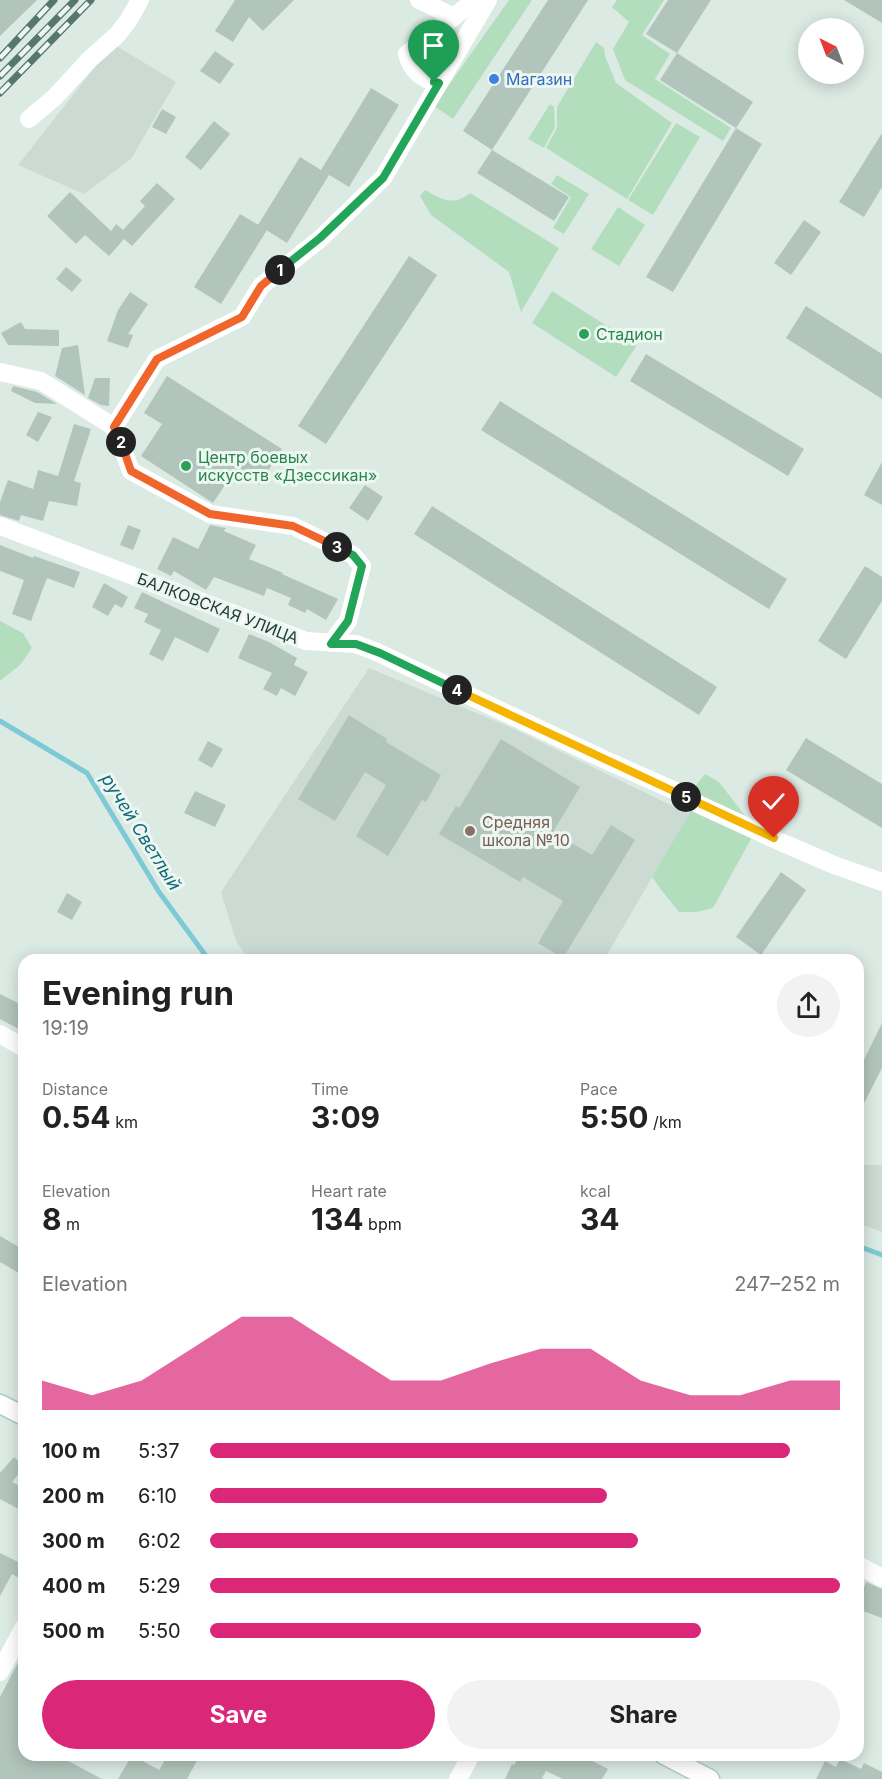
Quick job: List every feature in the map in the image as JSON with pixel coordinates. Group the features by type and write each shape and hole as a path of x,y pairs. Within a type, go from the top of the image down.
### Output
{"street":[{"path":"29,119 55,97 90,59 117,35 140,0"},
{"path":"419,0 454,17"},
{"path":"439,83 429,81 418,74 407,54 475,0"},
{"path":"114,427 157,359 242,317 261,286 320,238 383,178 488,0"},
{"path":"0,372 41,381 114,427 131,471 210,514 293,526 353,555 362,566 348,621 331,644"},
{"name":"БАЛКОВСКАЯ УЛИЦА","path":"0,526 306,642 356,644 380,653 680,793 698,804 834,865 882,882"},
{"path":"0,1034 18,1044"},
{"path":"0,1404 18,1413"},
{"path":"864,1568 882,1578"},
{"path":"0,1672 18,1638"},
{"path":"458,1779 468,1761"},
{"path":"676,1761 710,1779"}],"shaded area":[{"path":"113,44 176,82 131,159 84,194 18,165"},
{"name":"Средняя школа №10","path":"369,668 512,728 689,814 607,954 245,954 236,941 221,892"},
{"path":"864,1165 882,1165 882,1232 864,1225"}],"green space":[{"path":"509,0 532,0 453,119 434,106"},
{"path":"617,0 664,0 642,35 670,54 655,79 731,128 723,141 625,80 613,49 629,22 612,7"},
{"path":"596,42 604,48 616,83 672,123 627,199 546,148 557,128 557,107"},
{"path":"550,104 554,107 555,127 544,148 528,139"},
{"path":"676,123 700,137 653,215 628,200"},
{"path":"557,175 589,194 564,234 553,228 571,197 551,184"},
{"path":"425,190 442,199 453,201 470,193 559,248 521,312 509,272 431,215 420,196"},
{"path":"618,207 645,225 619,266 591,249"},
{"name":"Стадион","path":"552,291 637,345 616,377 532,323"},
{"path":"0,621 23,633 32,648 20,665 0,681"},
{"path":"705,774 719,782 756,830 713,908 697,912 679,912 652,877 689,814 696,785"}],"building":[{"path":"0,0 37,0 0,36"},
{"path":"235,0 294,0 263,31 249,17 233,42 215,31"},
{"path":"548,0 588,0 492,150 463,131"},
{"path":"668,0 711,0 677,53 646,34"},
{"path":"844,0 882,0 882,23"},
{"path":"215,51 234,64 220,84 200,71"},
{"path":"677,53 753,102 736,128 660,80"},
{"path":"371,88 399,105 349,187 321,170"},
{"path":"162,109 176,117 166,134 152,127"},
{"path":"214,121 230,134 201,170 185,157"},
{"path":"736,128 762,144 673,292 646,277"},
{"path":"882,133 882,187 864,217 839,202"},
{"path":"492,150 569,197 554,221 477,173"},
{"path":"300,157 329,175 287,243 258,225"},
{"path":"157,183 175,199 132,246 124,239 109,256 85,235 76,244 47,216 70,192 111,231 116,224 123,230 145,206 140,201"},
{"path":"240,214 267,230 221,304 194,287"},
{"path":"804,220 821,232 791,275 774,263"},
{"path":"409,256 437,275 326,444 298,426"},
{"path":"66,267 82,280 72,292 56,279"},
{"path":"130,292 148,304 128,334 133,335 128,348 107,341 118,310"},
{"path":"806,306 882,354 882,399 786,338"},
{"path":"21,322 25,329 59,330 59,346 8,345 1,333"},
{"path":"78,345 85,395 55,376 62,348"},
{"path":"646,354 804,449 788,476 630,381"},
{"path":"167,376 282,449 259,485 235,470 213,503 141,456 162,424 144,413"},
{"path":"95,378 110,378 109,406 101,405 88,398"},
{"path":"13,386 37,392 57,404 35,403 11,391"},
{"path":"500,401 787,579 769,609 481,430"},
{"path":"38,412 52,417 38,442 26,435"},
{"path":"74,424 91,429 74,481 81,483 77,506 49,501 43,521 21,515 19,521 0,515 0,502 8,480 33,489 38,470 58,476"},
{"path":"882,462 882,505 864,495"},
{"path":"365,485 383,497 368,521 349,508"},
{"path":"432,506 717,687 699,715 414,534"},
{"path":"128,525 141,530 133,550 120,545"},
{"path":"210,525 226,528 224,531 256,545 249,559 338,599 326,620 307,609 305,613 288,605 291,598 267,588 264,596 214,577 206,590 174,571 171,576 157,569 173,537 198,549"},
{"path":"0,545 80,572 74,588 47,578 31,621 12,614 24,580 0,571"},
{"path":"865,566 882,577 882,601 846,659 818,641"},
{"path":"104,583 128,597 122,608 115,604 108,616 92,607"},
{"path":"142,592 220,629 208,653 175,637 163,661 149,654 161,630 144,622 148,614 134,608"},
{"path":"249,634 297,658 294,665 308,672 295,696 281,688 277,696 263,689 272,673 238,658"},
{"path":"349,715 387,739 386,742 441,775 426,802 422,800 388,856 356,836 386,785 365,772 335,821 298,799"},
{"path":"806,738 882,784 882,828 786,770"},
{"path":"501,739 580,787 553,832 592,855 611,825 635,840 565,954 556,954 538,943 563,901 523,877 520,882 439,834 456,806 459,808"},
{"path":"208,741 223,749 212,768 198,760"},
{"path":"195,791 226,805 215,827 184,813"},
{"path":"781,872 806,890 762,954 736,937"},
{"path":"67,893 82,902 72,920 57,912"},
{"path":"0,994 18,1003 18,1029 0,1019"},
{"path":"882,1023 882,1068 864,1103 864,1060"},
{"path":"0,1236 18,1246 18,1272 0,1262"},
{"path":"14,1457 18,1461 18,1475 12,1482 18,1485 18,1509 0,1499 0,1473"},
{"path":"0,1553 18,1562 18,1578 12,1574 0,1596"},
{"path":"866,1582 882,1589 882,1618 864,1611"},
{"path":"18,1662 18,1761 68,1761 102,1779 0,1779 0,1697"},
{"path":"128,1761 143,1761 159,1770 164,1761 197,1761 187,1779 118,1779"},
{"path":"516,1761 593,1761 608,1769 602,1779 563,1779 546,1771 542,1778 544,1779 505,1779 512,1764 514,1765"},
{"path":"825,1761 836,1767 839,1761 844,1761 861,1769 864,1763 882,1772 882,1779 816,1779"}],"waterway":[{"name":"ручей Светлый","path":"0,721 87,773 159,892 205,954"},
{"name":"ручей Светлый","path":"864,1248 882,1255"}],"railway":[{"path":"0,58 54,0"},
{"path":"0,76 75,0"},
{"path":"0,93 91,0"}],"place":[{"name":"Магазин","path":"494,79"},
{"name":"Стадион","path":"584,334"},
{"name":"Центр боевых искусств «Дзессикан»","path":"186,466"},
{"name":"Средняя школа №10","path":"470,831"}],"route":[{"path":"434,82 439,83 383,178 320,238 261,286 242,317 157,359 114,427 131,471 210,514 293,526 353,555 362,566 348,621 331,644 356,644 380,653 774,838"}]}
